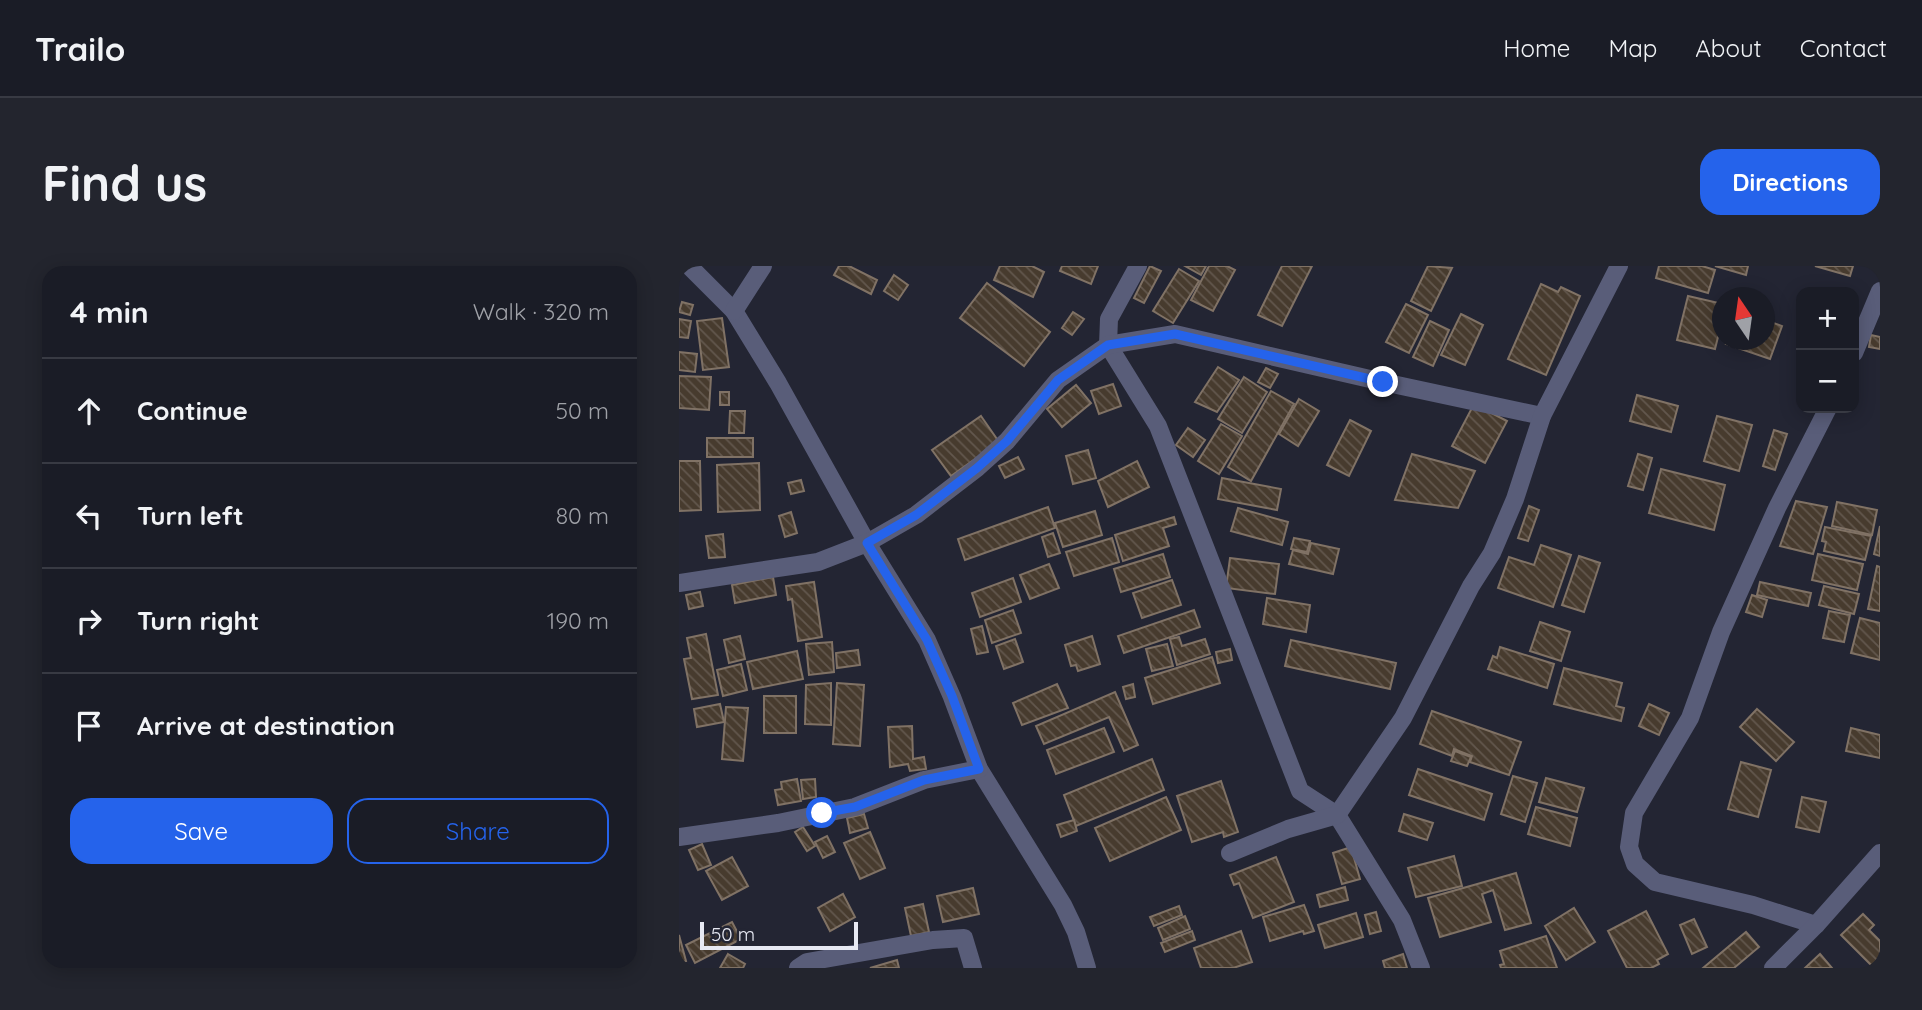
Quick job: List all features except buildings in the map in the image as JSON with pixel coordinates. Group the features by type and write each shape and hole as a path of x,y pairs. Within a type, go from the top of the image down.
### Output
{"street":[{"path":"689,266 734,311 778,383 867,543 927,640 952,696 979,769 1063,905 1076,932 1087,968"},
{"path":"734,311 763,266"},
{"path":"1138,266 1109,319 1108,345 1158,426 1300,791 1337,815 1402,920 1421,968"},
{"path":"1230,853 1288,829 1337,815 1403,718 1471,586 1492,553 1515,499 1542,416 1619,266"},
{"path":"1855,350 1880,291"},
{"path":"679,583 818,562 867,543 925,509 977,468 1007,441 1058,380 1108,345 1175,334 1542,416"},
{"path":"1816,925 1753,905 1654,882 1635,864 1629,847 1634,813 1689,718 1721,632 1777,508 1825,413"},
{"path":"679,837 778,823 855,807 924,780 979,769"},
{"path":"1773,968 1816,925 1880,853"},
{"path":"798,968 807,962 873,950 964,938 973,968"}],"route":[{"path":"822,813 855,807 924,780 979,769 952,696 927,640 867,543 916,515 977,468 1007,441 1058,380 1072,369 1108,345 1175,334 1383,382"}]}
